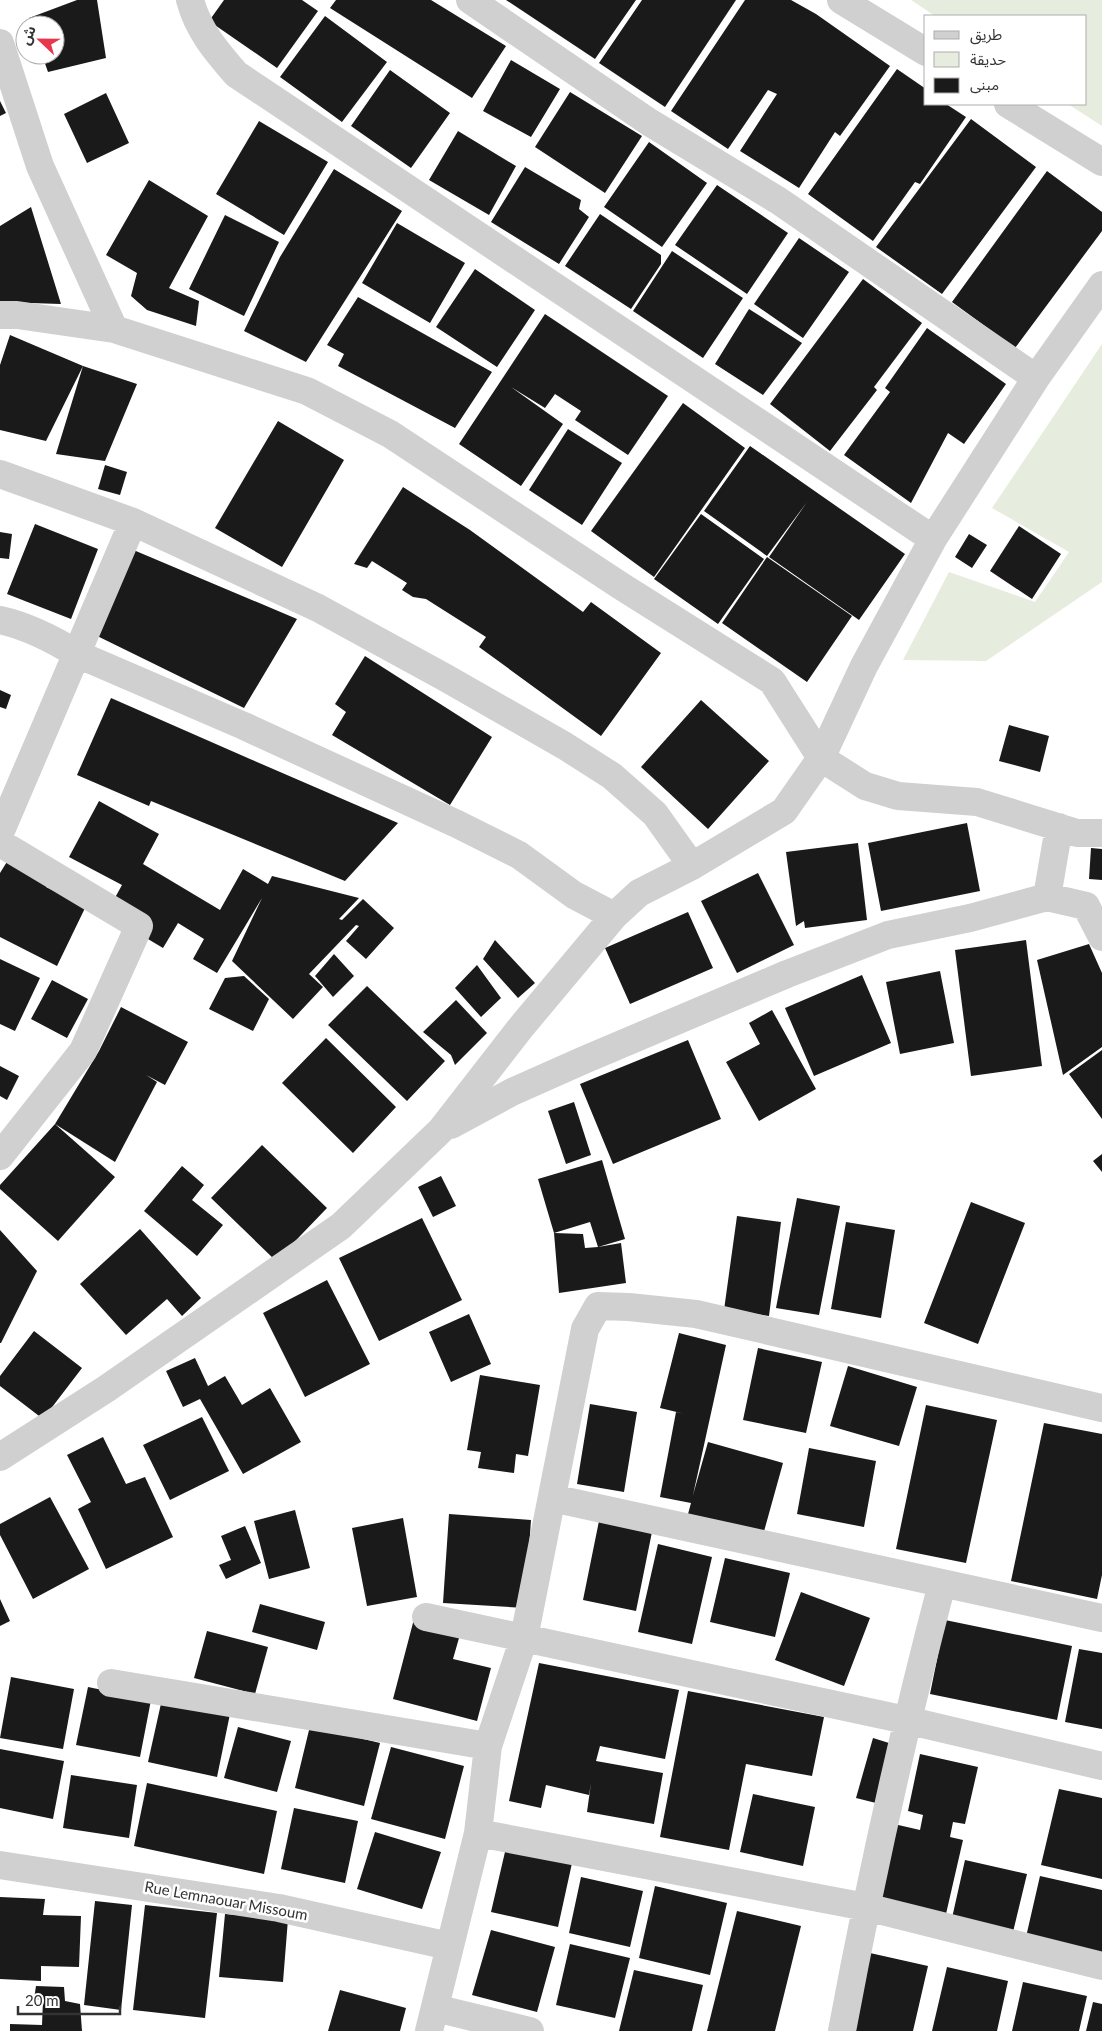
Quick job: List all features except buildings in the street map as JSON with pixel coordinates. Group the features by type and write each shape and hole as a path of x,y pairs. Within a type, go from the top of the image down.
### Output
{"street":[{"path":"190,0 194,14 207,40 236,74 933,539"},
{"path":"470,0 649,122 779,201 1036,378"},
{"path":"841,0 924,51"},
{"path":"0,43 40,166 114,329"},
{"path":"1010,105 1102,162"},
{"path":"0,1457 106,1389 341,1226 441,1130 522,1026 614,916 639,893 692,866 784,811 822,758 864,666 933,539 1036,378 1102,285"},
{"path":"0,316 17,315 114,329 307,391 390,434 621,586 772,681 822,758 865,786 898,796 977,802 1077,833 1102,833"},
{"path":"0,474 133,522 318,608 565,746 612,776 655,814 692,866"},
{"path":"0,833 133,522"},
{"path":"0,620 18,624 60,643 77,654 244,726 457,824 519,855 574,895 614,916"},
{"path":"1047,897 1059,827"},
{"path":"0,843 139,926 83,1051 0,1156"},
{"path":"441,1130 512,1092 566,1068 787,974 888,935 970,918 1047,897 1086,906 1102,937"},
{"path":"530,2031 432,2019 478,1833 488,1746 524,1638 586,1329 598,1306 629,1307 696,1314 1102,1408"},
{"path":"552,1498 1102,1618"},
{"path":"842,2031 906,1720 942,1584"},
{"path":"426,1617 906,1720 1102,1766"},
{"path":"111,1683 488,1746"},
{"path":"478,1833 866,1907 1102,1966"},
{"name":"Rue Lemnaouar Missoum","path":"0,1865 279,1908 450,1946"}],"green space":[{"path":"911,0 1102,0 1102,126 1070,105 1087,105 1087,15 934,15"},
{"path":"1102,344 1102,582 986,661 903,660 949,572 1035,602 1069,552 992,508"}]}
